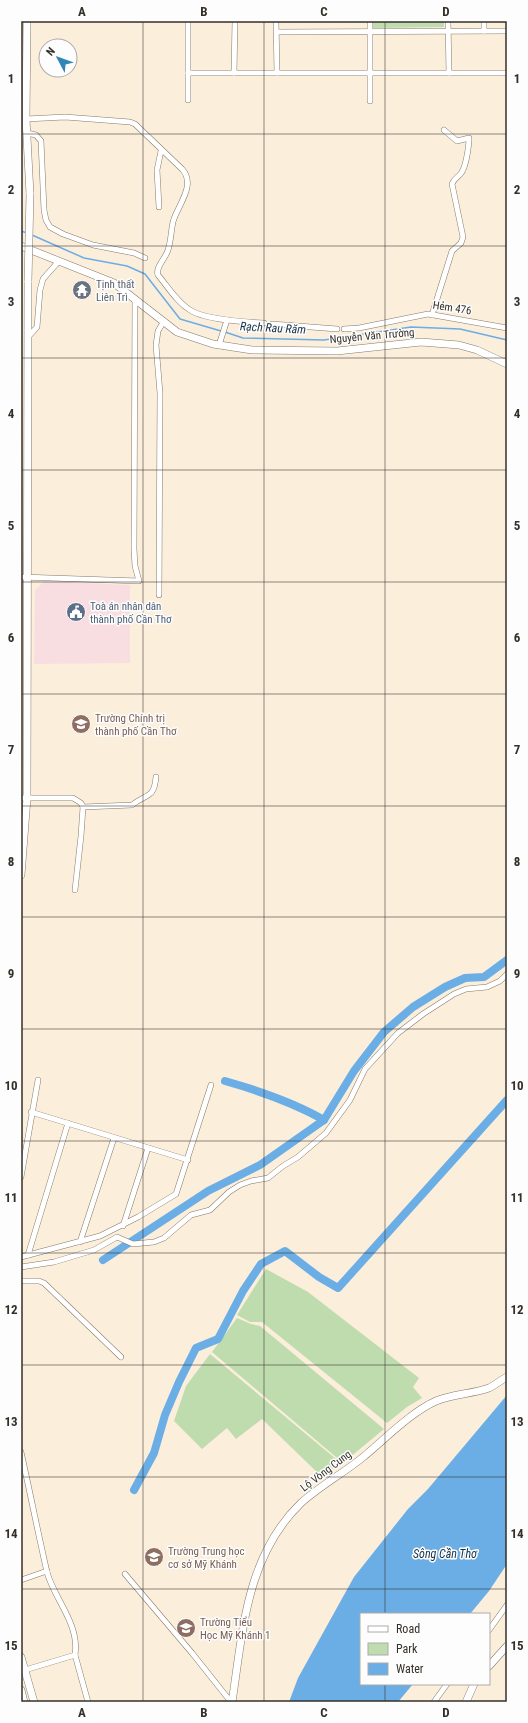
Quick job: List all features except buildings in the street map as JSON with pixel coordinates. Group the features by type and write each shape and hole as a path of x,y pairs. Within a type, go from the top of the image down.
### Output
{"main road":[{"path":"21,875 24,798 24,417 30,194 24,72 27,21"},
{"name":"Nguyễn Văn Trường","path":"21,246 114,283 177,332 252,350 337,351 421,342 459,345 477,350 507,364"},
{"name":"Lộ Vòng Cung","path":"232,1702 249,1595 262,1559 282,1526 300,1505 320,1486 344,1472 412,1415 436,1401 490,1387 507,1377"},
{"path":"490,1665 507,1646"},
{"path":"21,1658 23,1670 34,1702"},
{"path":"466,1702 474,1685"},
{"path":"21,1690 24,1702"}],"street":[{"path":"188,21 188,100"},
{"path":"234,73 235,21"},
{"path":"276,21 277,73"},
{"path":"370,21 370,101"},
{"path":"448,21 448,73"},
{"path":"484,21 484,31"},
{"path":"277,32 507,31"},
{"path":"188,73 507,73"},
{"path":"26,119 65,117 126,121 135,124 185,173 188,178 186,190 173,220 168,250 157,272 173,294 190,310 226,322 264,323"},
{"path":"432,315 446,266 452,251 461,243 463,238 452,184 453,180 462,173 465,166 470,141 469,138 457,141 444,130"},
{"path":"27,133 36,135 42,141 44,210 46,220 50,227 83,242 134,253 145,258"},
{"path":"159,207 157,170 161,151"},
{"path":"27,338 37,327 40,290 43,279 59,261"},
{"path":"24,577 139,581 134,549 135,300"},
{"name":"Hẻm 476","path":"344,329 359,328 422,314 507,328"},
{"path":"159,595 160,393 156,345 158,331 164,322"},
{"path":"220,342 226,322"},
{"path":"272,324 337,329"},
{"path":"83,807 132,805 152,794 154,791 156,777"},
{"path":"24,798 73,798 81,803 83,807 75,890"},
{"path":"21,1267 60,1260 94,1250 115,1238 120,1238 133,1244 150,1243 159,1240 191,1215 210,1210 236,1188 251,1181 268,1178 283,1166 298,1158 326,1133 350,1100 366,1069 398,1033 423,1014 454,994 466,989 487,987 500,981 507,974"},
{"path":"21,1177 31,1112 38,1080"},
{"path":"21,1257 100,1236 123,1226 176,1194 211,1085"},
{"path":"31,1112 188,1160"},
{"path":"28,1255 68,1123"},
{"path":"80,1242 114,1138"},
{"path":"123,1226 148,1148"},
{"path":"21,1281 39,1281 44,1283 121,1357"},
{"path":"21,1452 47,1571 68,1616 74,1636 75,1655 88,1702"},
{"path":"21,1580 47,1571"},
{"path":"124,1574 232,1702"},
{"path":"490,1629 507,1605"},
{"path":"23,1670 75,1655"},
{"path":"434,1702 446,1685"}],"shaded area":[{"path":"45,581 130,585 130,663 34,664 35,590"}],"green space":[{"path":"373,21 444,21 444,27 373,28"},
{"path":"266,1269 308,1292 419,1378 413,1387 422,1398 407,1407 387,1423 262,1322 250,1322 237,1315"},
{"path":"237,1318 260,1326 384,1429 343,1463 212,1352"},
{"path":"210,1354 342,1464 321,1476 262,1419 236,1439 227,1428 202,1449 174,1421 186,1386"}],"water":[{"name":"Sông Cần Thơ","path":"507,1395 507,1564 489,1591 471,1613 360,1613 360,1685 412,1685 398,1702 289,1702 298,1678 354,1577 408,1509 428,1489"}],"waterway":[{"name":"Rạch Rau Răm","path":"21,231 27,233"},
{"name":"Rạch Rau Răm","path":"32,235 84,258 127,266 145,274 180,319 221,331"},
{"name":"Rạch Rau Răm","path":"225,332 243,338 324,340 411,327 460,329 507,340"},
{"path":"103,1260 208,1191 260,1165 324,1120 354,1071 384,1032 413,1007 445,987 465,978 484,977 507,960"},
{"path":"225,1081 276,1098 324,1120"},
{"path":"134,1490 154,1453 165,1415 196,1348 218,1339 243,1291 261,1264 285,1251 319,1277 338,1288 507,1100"}],"place":[{"name":"Tịnh thất Liên Trì","path":"82,290"},
{"name":"Toà án nhân dân thành phố Cần Thơ","path":"76,612"},
{"name":"Trường Chính trị thành phố Cần Thơ","path":"81,724"},
{"name":"Trường Trung học cơ sở Mỹ Khánh","path":"154,1557"},
{"name":"Trường Tiểu Học Mỹ Khánh 1","path":"186,1628"}]}
